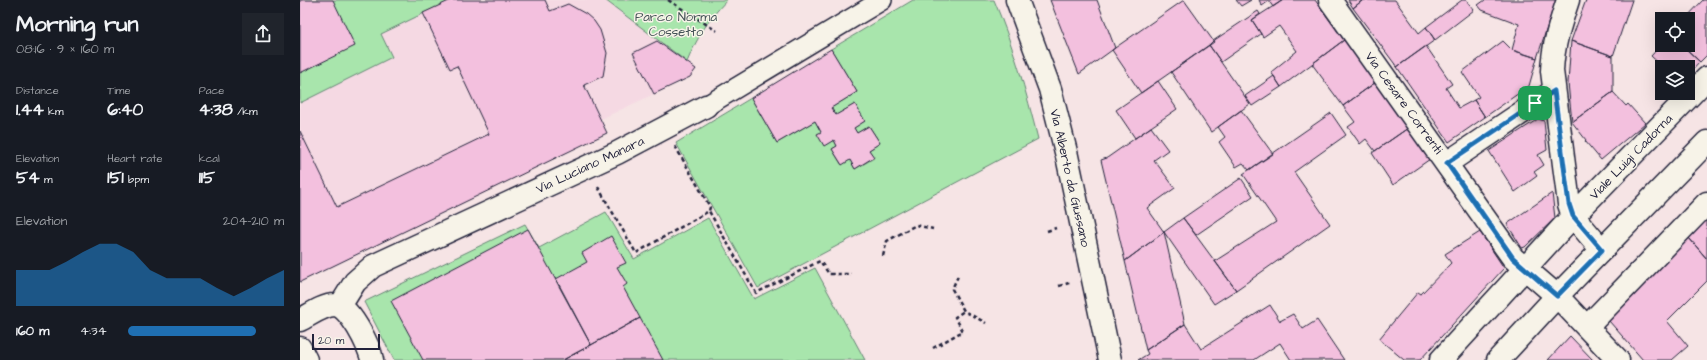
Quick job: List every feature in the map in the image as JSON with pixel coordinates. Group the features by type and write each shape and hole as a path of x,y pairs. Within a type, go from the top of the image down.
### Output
{"street":[{"name":"Via Luciano Manara","path":"340,306 355,282 373,266 617,153 706,106 882,0"},
{"name":"Via Alberto da Giussano","path":"1017,0 1050,89 1067,156 1110,360"},
{"name":"Via Cesare Correnti","path":"1330,0 1513,258 1557,296 1618,360"},
{"path":"1568,0 1555,37 1552,52 1554,91 1566,185 1573,216 1602,250"},
{"name":"Viale Luigi Cadorna","path":"1441,360 1573,216 1707,78"},
{"path":"1447,163 1554,91"},
{"path":"1498,360 1557,296 1707,142"},
{"path":"1587,327 1707,203"},
{"path":"300,320 334,305 340,306 349,313 370,352 372,360"},
{"path":"300,348 306,360"}],"path":[{"path":"668,0 717,31"},
{"path":"672,141 710,207 709,211 756,293 820,261 829,274 851,274"},
{"path":"595,181 636,253 709,211"},
{"path":"883,256 887,241 916,225 933,229"},
{"path":"1047,231 1056,228"},
{"path":"958,276 952,289 964,311 986,323"},
{"path":"933,348 963,331 955,316 964,311"}],"shaded area":[{"path":"451,0 605,0 696,69 690,77 601,119 607,133 300,282 300,103 392,57 381,34"}],"green space":[{"path":"300,0 451,0 381,34 392,57 300,103"},
{"name":"Parco Norma Cossetto","path":"605,0 727,0 704,29 687,62"},
{"path":"913,0 994,0 1019,68 1038,139 758,288 676,143 751,98 777,143 815,121 821,132 834,140 837,146 832,149 841,164 850,160 855,169 874,158 869,150 880,143 869,126 857,133 854,128 865,121 855,104 836,115 831,108 857,92 831,49"},
{"path":"606,212 634,259 708,218 754,299 815,268 865,360 394,360 364,302 525,224 539,248"}],"building":[{"path":"300,0 333,0 355,46 300,73"},
{"path":"451,0 545,0 550,11 568,4 586,14 594,21 600,30 607,53 603,76 584,85 607,133 300,282 300,131 337,207 489,134 457,66 450,69 423,13"},
{"path":"1050,0 1097,0 1115,48 1079,74"},
{"path":"1184,0 1214,42 1141,93 1112,50"},
{"path":"1236,0 1251,0 1241,6"},
{"path":"1259,0 1283,0 1273,7 1269,1 1262,6"},
{"path":"1283,0 1315,0 1344,40 1281,87 1271,72 1297,51 1279,26 1263,37 1252,20"},
{"path":"1348,0 1363,0 1353,8"},
{"path":"1363,0 1395,0 1419,33 1426,27 1435,40 1397,67 1353,8"},
{"path":"1462,0 1466,0 1474,10 1435,40 1426,27"},
{"path":"1485,0 1556,0 1537,58 1512,50 1519,24 1482,10 1478,5"},
{"path":"1586,0 1632,0 1613,56 1571,41"},
{"path":"1703,0 1707,0 1707,55 1700,62 1689,52 1695,52 1695,12 1692,12"},
{"path":"1258,11 1260,14 1252,20 1261,34 1221,62 1209,45"},
{"path":"1344,40 1376,82 1343,106 1312,64"},
{"path":"657,41 696,69 690,77 654,94 633,53"},
{"path":"1503,41 1512,50 1537,58 1529,86 1485,117 1474,100 1479,97 1462,72"},
{"path":"1571,41 1613,56 1613,92 1572,122 1568,83"},
{"path":"1209,45 1250,104 1211,132 1171,72"},
{"path":"1426,46 1452,84 1446,88 1459,108 1474,100 1485,117 1449,142 1397,67"},
{"path":"831,49 857,92 831,108 836,115 855,104 865,121 854,128 857,133 869,126 880,143 869,150 874,157 855,169 850,160 842,165 832,149 837,146 834,140 824,146 817,134 821,132 815,121 777,143 751,98"},
{"path":"1655,52 1689,52 1700,62 1695,67 1695,60 1655,60 1651,56"},
{"path":"1274,76 1281,87 1252,106 1245,96"},
{"path":"1158,81 1177,109 1135,138 1116,110"},
{"path":"1376,82 1408,128 1375,151 1366,139 1360,144 1348,127 1355,122 1343,106"},
{"path":"1613,92 1626,106 1628,104 1645,123 1601,160 1572,122"},
{"path":"1241,110 1273,154 1249,170 1243,163 1236,167 1219,142 1225,137 1218,127"},
{"path":"1331,113 1346,135 1294,172 1330,224 1236,290 1215,261 1276,222 1243,174"},
{"path":"1538,119 1544,121 1547,150 1538,155 1544,165 1534,172 1537,176 1515,192 1489,151"},
{"path":"1151,127 1168,150 1154,160 1175,188 1147,208 1164,232 1125,261 1101,160 1107,158"},
{"path":"1408,128 1430,159 1393,185 1372,153"},
{"path":"1241,178 1253,196 1196,235 1183,218"},
{"path":"1552,193 1555,218 1525,247 1522,248 1507,224"},
{"path":"1183,218 1236,290 1214,304 1164,232"},
{"path":"1707,220 1707,259 1689,238"},
{"path":"528,229 591,345 563,360 423,360 391,301"},
{"path":"1164,232 1185,324 1146,350 1125,261"},
{"path":"1480,232 1504,268 1420,360 1404,360 1379,339 1418,292 1421,294 1451,263 1445,254"},
{"path":"611,236 626,263 617,267 627,284 623,287 640,318 591,345 556,279 587,262 582,253"},
{"path":"1689,238 1707,259 1707,281 1667,321 1688,346 1672,360 1643,360 1609,321"},
{"path":"1270,305 1280,321 1293,314 1303,329 1317,320 1344,360 1291,360 1280,343 1254,360 1138,360 1148,354 1146,350 1185,324 1201,349"},
{"path":"640,318 663,360 563,360 591,345"},
{"path":"1570,336 1593,360 1548,360"}],"route":[{"path":"1554,91 1569,204 1573,216 1602,250 1557,296 1513,258 1447,163 1535,103 1554,91"}]}
